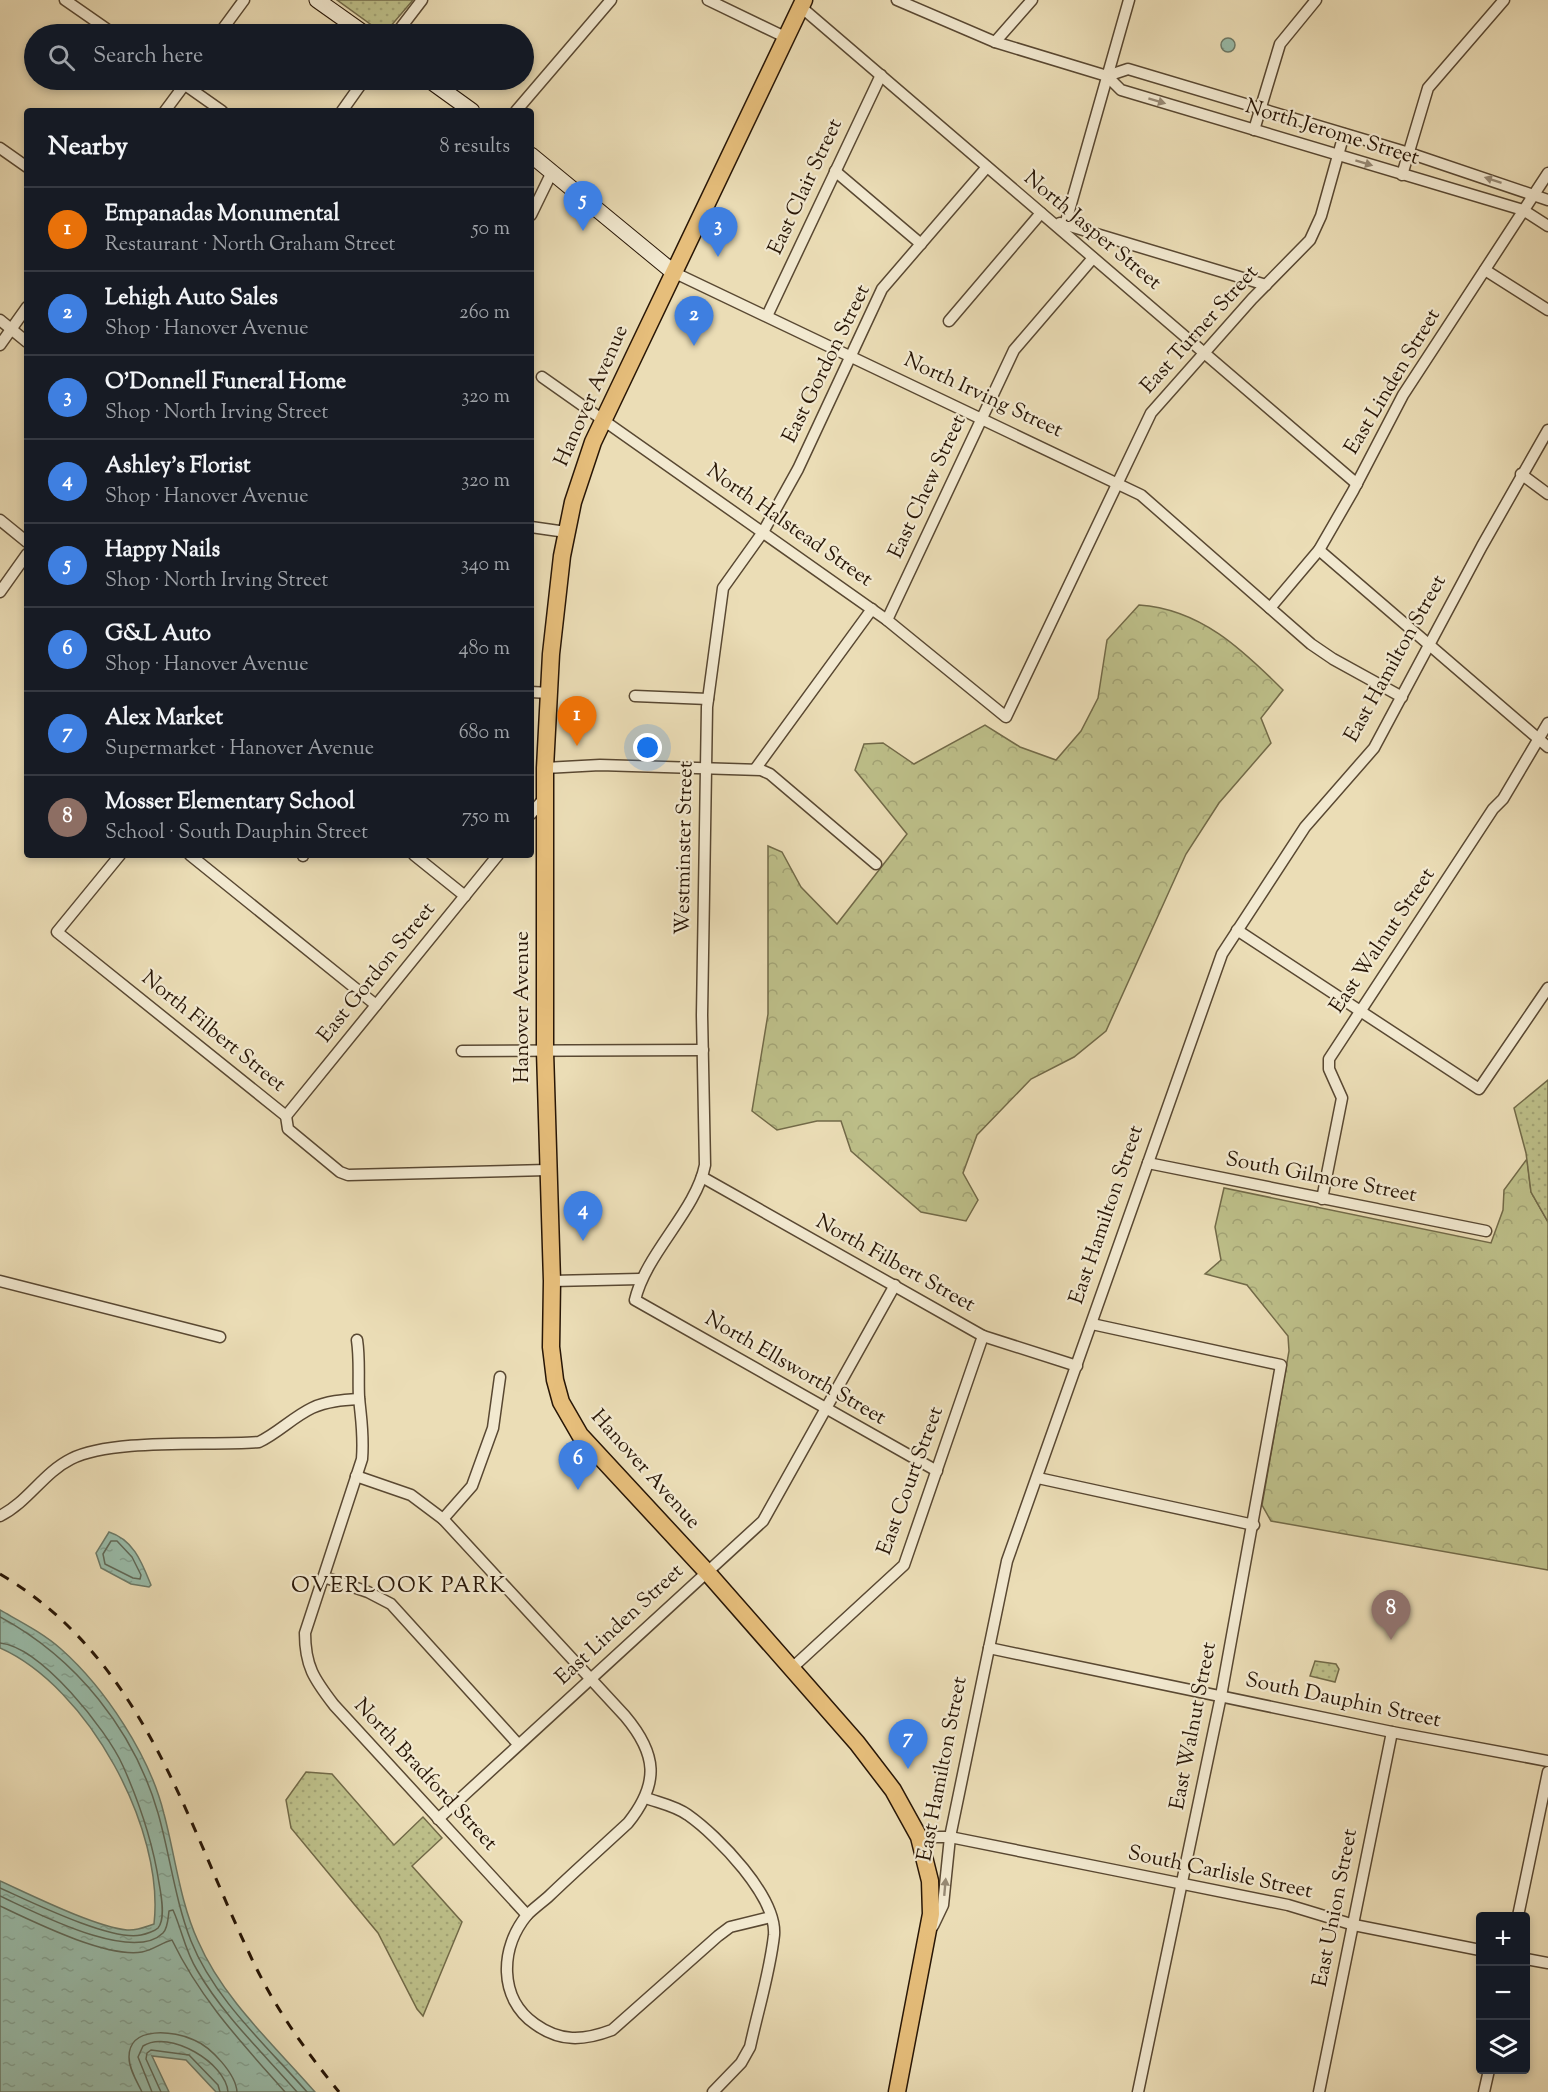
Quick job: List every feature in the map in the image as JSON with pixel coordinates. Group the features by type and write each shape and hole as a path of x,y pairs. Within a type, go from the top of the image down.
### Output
{"main road":[{"path":"317,0 351,24"},
{"name":"Hanover Avenue","path":"803,3 604,420 580,474 566,532 555,616 545,768 545,1051 552,1281 552,1362 561,1402 580,1435 707,1572 884,1777 918,1837 930,1881 928,1934"},
{"path":"443,90 468,108"},
{"name":"North Irving Street","path":"534,157 673,272"},
{"name":"East Hamilton Street","path":"897,2092 928,1934"}],"street":[{"path":"65,0 100,24"},
{"path":"226,24 244,0"},
{"path":"404,24 422,0"},
{"path":"534,90 610,0"},
{"path":"708,0 787,38"},
{"name":"North Jerome Street","path":"897,0 995,42 1107,76 1121,90 1524,210 1548,226"},
{"path":"995,42 1032,0"},
{"path":"1065,225 1129,0"},
{"path":"1254,130 1280,44 1316,0"},
{"path":"1402,175 1428,88 1504,0"},
{"name":"North Jasper Street","path":"803,3 881,75 1357,484"},
{"name":"North Jerome Street","path":"1107,76 1128,69 1409,153 1548,200"},
{"name":"East Clair Street","path":"767,316 881,75"},
{"path":"167,108 178,90"},
{"path":"195,90 218,108"},
{"path":"344,108 357,90"},
{"path":"519,108 534,90"},
{"name":"East Turner Street","path":"1006,717 1151,413 1203,353 1310,240 1321,216 1344,134"},
{"path":"0,148 24,165"},
{"name":"East Gordon Street","path":"763,532 798,469 882,290 987,167"},
{"path":"835,171 921,244"},
{"path":"534,208 552,172"},
{"name":"East Linden Street","path":"1270,608 1318,550 1357,484 1403,395 1548,173"},
{"path":"948,321 1044,216 1065,225 1266,285"},
{"name":"East Chew Street","path":"887,620 1014,350 1094,258"},
{"path":"1485,270 1548,310"},
{"name":"North Irving Street","path":"673,272 1141,495 1270,608 1333,659 1402,697"},
{"path":"0,345 24,311"},
{"path":"0,320 24,340"},
{"name":"North Halstead Street","path":"542,377 873,609 1006,717"},
{"name":"East Hamilton Street","path":"928,1934 944,1905 950,1837 1007,1562 1222,954 1305,827 1366,760 1521,474 1548,430"},
{"path":"1521,474 1548,494"},
{"path":"0,520 24,540"},
{"path":"534,527 566,532"},
{"name":"Westminster Street","path":"702,1177 705,1165 703,1050 705,767 708,699 723,588 763,532"},
{"path":"1318,550 1544,743"},
{"path":"0,592 24,558"},
{"path":"756,768 873,609"},
{"path":"534,692 549,693"},
{"path":"636,696 708,699"},
{"name":"East Walnut Street","path":"1322,1199 1342,1098 1328,1064 1359,1010 1493,809 1544,743 1548,723"},
{"path":"545,768 600,765 756,768 770,774 876,864"},
{"path":"534,810 546,796"},
{"name":"North Filbert Street","path":"118,858 57,932 286,1116 288,1129 340,1172 348,1175 547,1170"},
{"path":"194,858 376,1005"},
{"path":"418,858 465,896"},
{"name":"East Gordon Street","path":"286,1116 496,858"},
{"path":"1237,930 1479,1089 1548,988"},
{"path":"462,1051 703,1050"},
{"name":"South Gilmore Street","path":"1149,1163 1486,1232"},
{"path":"552,1281 640,1279 669,1237 702,1177"},
{"name":"North Filbert Street","path":"702,1177 983,1336 1077,1366"},
{"name":"North Ellsworth Street","path":"640,1279 635,1300 937,1471"},
{"path":"0,1281 220,1337"},
{"name":"East Linden Street","path":"438,1819 763,1521 895,1285"},
{"name":"East Walnut Street","path":"1092,1323 1281,1365 1254,1525 1221,1696 1138,2092"},
{"name":"East Court Street","path":"792,1668 904,1565 983,1336"},
{"path":"357,1340 360,1356 359,1399 364,1431 362,1459 324,1577 368,1592 391,1604 518,1744"},
{"path":"443,1519 472,1486 493,1428 500,1377"},
{"path":"0,1516 11,1510 57,1467 85,1453 116,1448 259,1442 277,1434 311,1408 336,1400 359,1399"},
{"path":"356,1476 411,1494 443,1519 640,1734 651,1761 651,1780 646,1798 628,1823 528,1915 512,1939 506,1972 508,1987 524,2016 546,2031 572,2039 593,2038 612,2030 718,1935 730,1927 771,1917"},
{"path":"1038,1478 1254,1525"},
{"name":"North Bradford Street","path":"324,1577 305,1633 305,1654 312,1676 333,1705 528,1915"},
{"name":"South Dauphin Street","path":"989,1648 1392,1732 1548,1761"},
{"name":"East Union Street","path":"1319,2092 1392,1732"},
{"path":"1519,1912 1548,1772"},
{"path":"646,1798 687,1814 699,1824 750,1877 763,1894 771,1917 774,1933 750,2047 741,2063 713,2092"},
{"name":"South Carlisle Street","path":"918,1837 950,1837 1288,1905 1354,1925 1476,1949"},
{"path":"1530,1960 1548,1963"},
{"path":"1484,2092 1488,2074"}],"green space":[{"path":"337,0 413,0 393,24 370,24"},
{"path":"1139,605 1161,608 1201,623 1236,646 1283,690 1261,718 1271,743 1219,803 1186,854 1106,1031 1074,1057 1031,1079 977,1135 963,1173 978,1200 966,1221 921,1212 851,1151 841,1121 817,1121 777,1130 752,1111 768,1014 768,846 782,852 801,887 837,924 907,834 855,770 864,744 883,743 914,764 985,725 1020,747 1056,760 1081,731 1098,698 1107,640"},
{"path":"1548,1080 1548,1222 1531,1192 1526,1153 1514,1108"},
{"path":"1527,1159 1531,1192 1548,1222 1548,1570 1271,1521 1262,1505 1289,1351 1288,1336 1247,1285 1205,1274 1221,1260 1215,1227 1224,1188 1491,1243 1503,1210 1504,1190"},
{"path":"1315,1661 1336,1664 1339,1669 1335,1682 1310,1676"},
{"path":"306,1772 332,1774 394,1845 423,1817 442,1838 412,1866 462,1922 423,2016 417,2009 378,1933 291,1828 286,1800"}],"water":[{"path":"1225,38 1231,38 1235,45 1231,52 1225,52 1221,48 1221,42"},
{"path":"109,1532 131,1546 144,1569 151,1585 149,1587 131,1584 101,1568 96,1553"},
{"path":"0,1610 61,1649 94,1683 124,1724 148,1769 157,1792 178,1878 198,1941 235,2002 315,2092 216,2092 186,2060 152,2056 169,2092 0,2092 0,1881 81,1917 114,1928 131,1930 154,1924 154,1886 147,1846 133,1805 114,1765 90,1727 63,1694 32,1667 0,1648"}],"railway":[{"path":"0,1574 49,1609 90,1649 125,1695 154,1744 180,1796 250,1955 269,1991 302,2043 339,2092"}],"place":[{"name":"Happy Nails","path":"583,231"},
{"name":"O'Donnell Funeral Home","path":"718,257"},
{"name":"Lehigh Auto Sales","path":"694,346"},
{"name":"Empanadas Monumental","path":"577,746"},
{"name":"Ashley's Florist","path":"583,1241"},
{"name":"G&L Auto","path":"578,1490"},
{"name":"Mosser Elementary School","path":"1391,1640"},
{"name":"Alex Market","path":"908,1769"}],"district":[{"name":"OVERLOOK PARK","path":"399,1587"}]}
